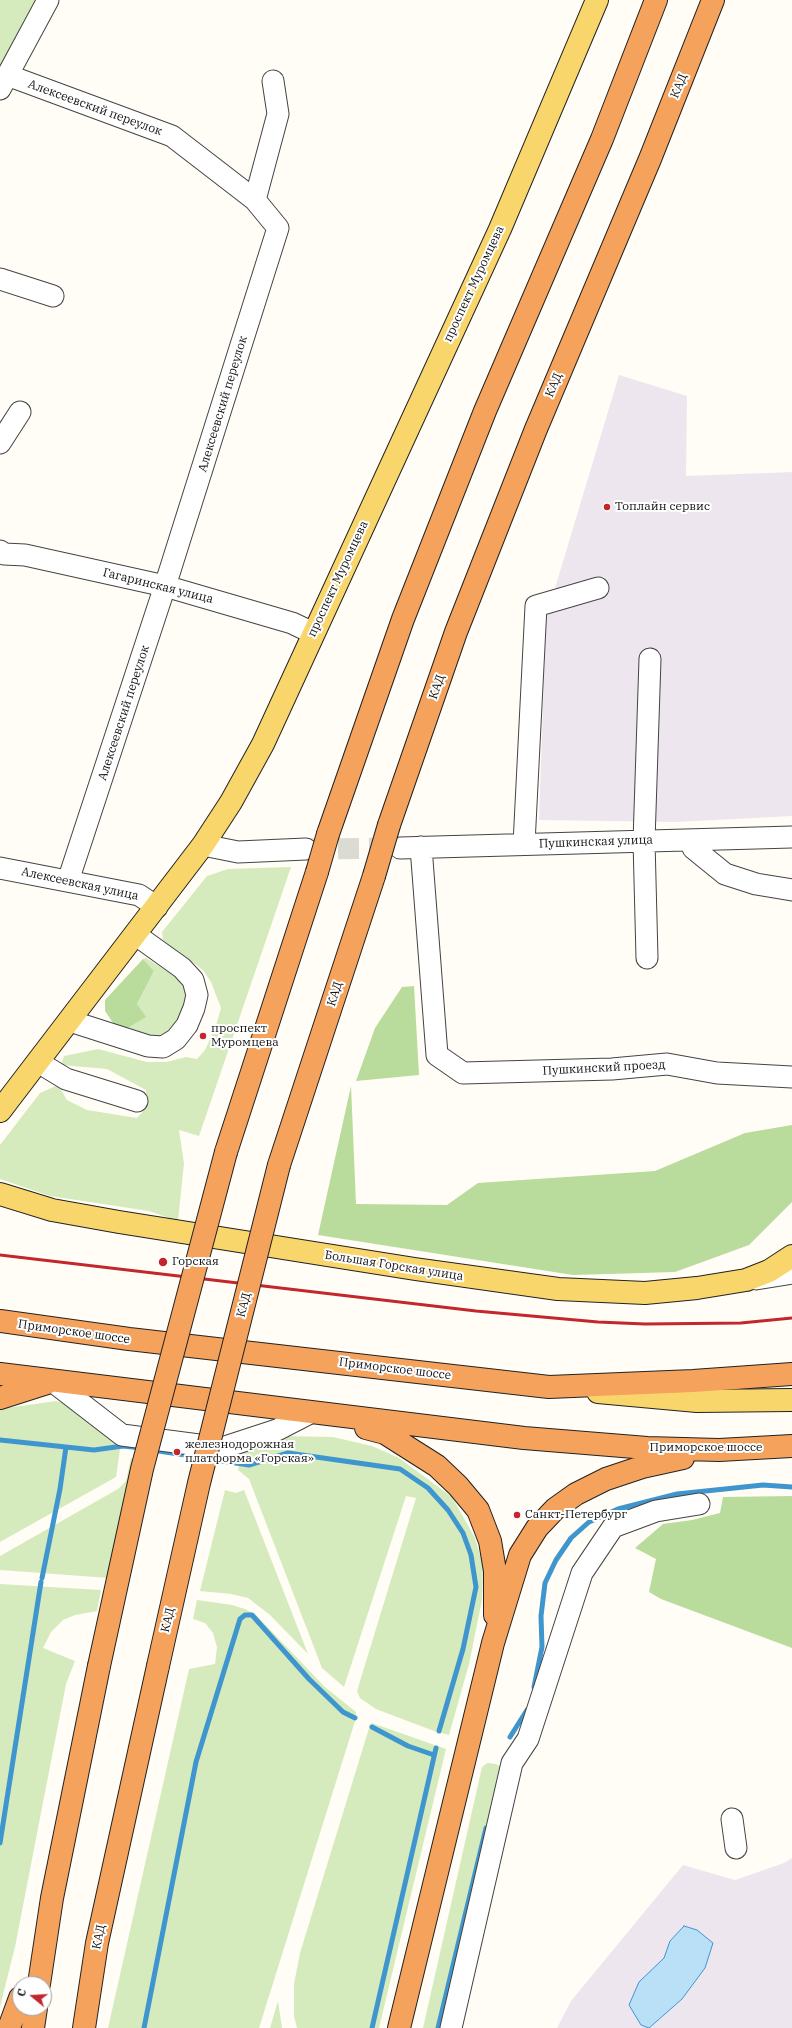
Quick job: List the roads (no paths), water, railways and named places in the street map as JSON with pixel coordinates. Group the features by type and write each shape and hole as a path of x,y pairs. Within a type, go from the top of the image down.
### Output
{"highway":[{"path":"40,1976 52,1898 142,1469 226,1152 328,834 403,619 485,411 602,139 656,0"},
{"name":"КАД","path":"86,2028 97,1943 158,1666 199,1483 279,1166 374,876 389,825 456,632 536,429 650,159 713,0"},
{"name":"Приморское шоссе","path":"0,1321 129,1339 549,1387"},
{"path":"0,1337 129,1339"},
{"name":"Приморское шоссе","path":"0,1374 532,1439 647,1448 719,1450 792,1446"},
{"path":"549,1387 789,1374"},
{"path":"0,1398 52,1381"},
{"path":"310,1413 385,1433 437,1466 453,1481 478,1510 490,1541 495,1571 493,1643"},
{"path":"398,2028 493,1643 520,1555 537,1528 555,1509 576,1494 606,1480 655,1464 719,1450"},
{"path":"28,1976 52,1898"},
{"path":"9,2028 13,2016"},
{"path":"33,2028 35,2016"}],"main road":[{"name":"проспект Муромцева","path":"0,1111 203,846 231,802 263,744 500,229 597,0"},
{"name":"Большая Горская улица","path":"0,1194 52,1210 119,1222 415,1270 558,1289 645,1293 697,1288 746,1280"},
{"path":"746,1280 769,1271 792,1256"},
{"name":"Приморское шоссе","path":"549,1387 697,1401 792,1400"}],"street":[{"path":"4,82 48,0"},
{"path":"255,200 278,114 274,81"},
{"name":"Алексеевский переулок","path":"4,82 172,136 255,200 278,228 166,586 68,881"},
{"path":"0,279 54,296"},
{"path":"0,443 20,412"},
{"name":"Гагаринская улица","path":"1,559 26,555 166,586 292,623 313,633"},
{"path":"524,844 536,606 598,588"},
{"path":"647,958 644,841 650,660"},
{"name":"Пушкинская улица","path":"400,848 792,837"},
{"path":"691,840 693,848 725,874 756,884 792,890"},
{"path":"203,846 238,852 306,849"},
{"name":"Пушкинский проезд","path":"421,847 437,1055 462,1073 612,1069 667,1064 717,1074 792,1077"},
{"name":"Алексеевская улица","path":"0,868 139,895 157,907"},
{"path":"70,1020 148,1046 163,1047 176,1039 187,1025 194,1008 197,995 193,980 182,968 136,935"},
{"path":"38,1062 66,1079 137,1101"},
{"name":"Большая Горская улица","path":"746,1280 792,1273"},
{"path":"52,1381 122,1435 222,1448 277,1430 310,1413"},
{"path":"451,2028 512,1763 528,1739 582,1573 613,1527 656,1511 699,1504"},
{"path":"732,1819 736,1848"}],"water":[{"path":"684,1926 697,1930 713,1943 705,1968 682,1999 649,2028 641,2025 629,2005 639,1982 664,1958 670,1941"}],"waterway":[{"path":"0,1440 94,1450 123,1446 142,1448"},
{"path":"42,1578 60,1489 66,1447"},
{"path":"152,1450 199,1457"},
{"path":"209,1459 249,1465 288,1453 400,1469 428,1488 448,1510 463,1533 471,1555 476,1587 463,1649 439,1731"},
{"path":"534,1687 542,1647 541,1616 545,1583 556,1560 571,1538 589,1522 618,1509 677,1494 763,1485 792,1487"},
{"path":"0,1843 41,1582"},
{"path":"144,2028 196,1762 240,1619 245,1615 252,1615 309,1679 343,1712 355,1718"},
{"path":"510,1737 527,1710"},
{"path":"372,1727 408,1746 434,1755"},
{"path":"372,2028 436,1748"},
{"path":"438,2028 486,1828"}],"tunnel":[{"path":"307,849 400,848"}],"railway":[{"path":"0,1255 476,1311 598,1322 645,1324 741,1323 792,1318"}],"place":[{"name":"Топлайн сервис","path":"607,507"},
{"name":"проспект Муромцева","path":"203,1036"},
{"name":"Горская","path":"163,1262"},
{"name":"железнодорожная платформа «Горская»","path":"177,1452"},
{"name":"Санкт-Петербург","path":"517,1515"}]}
